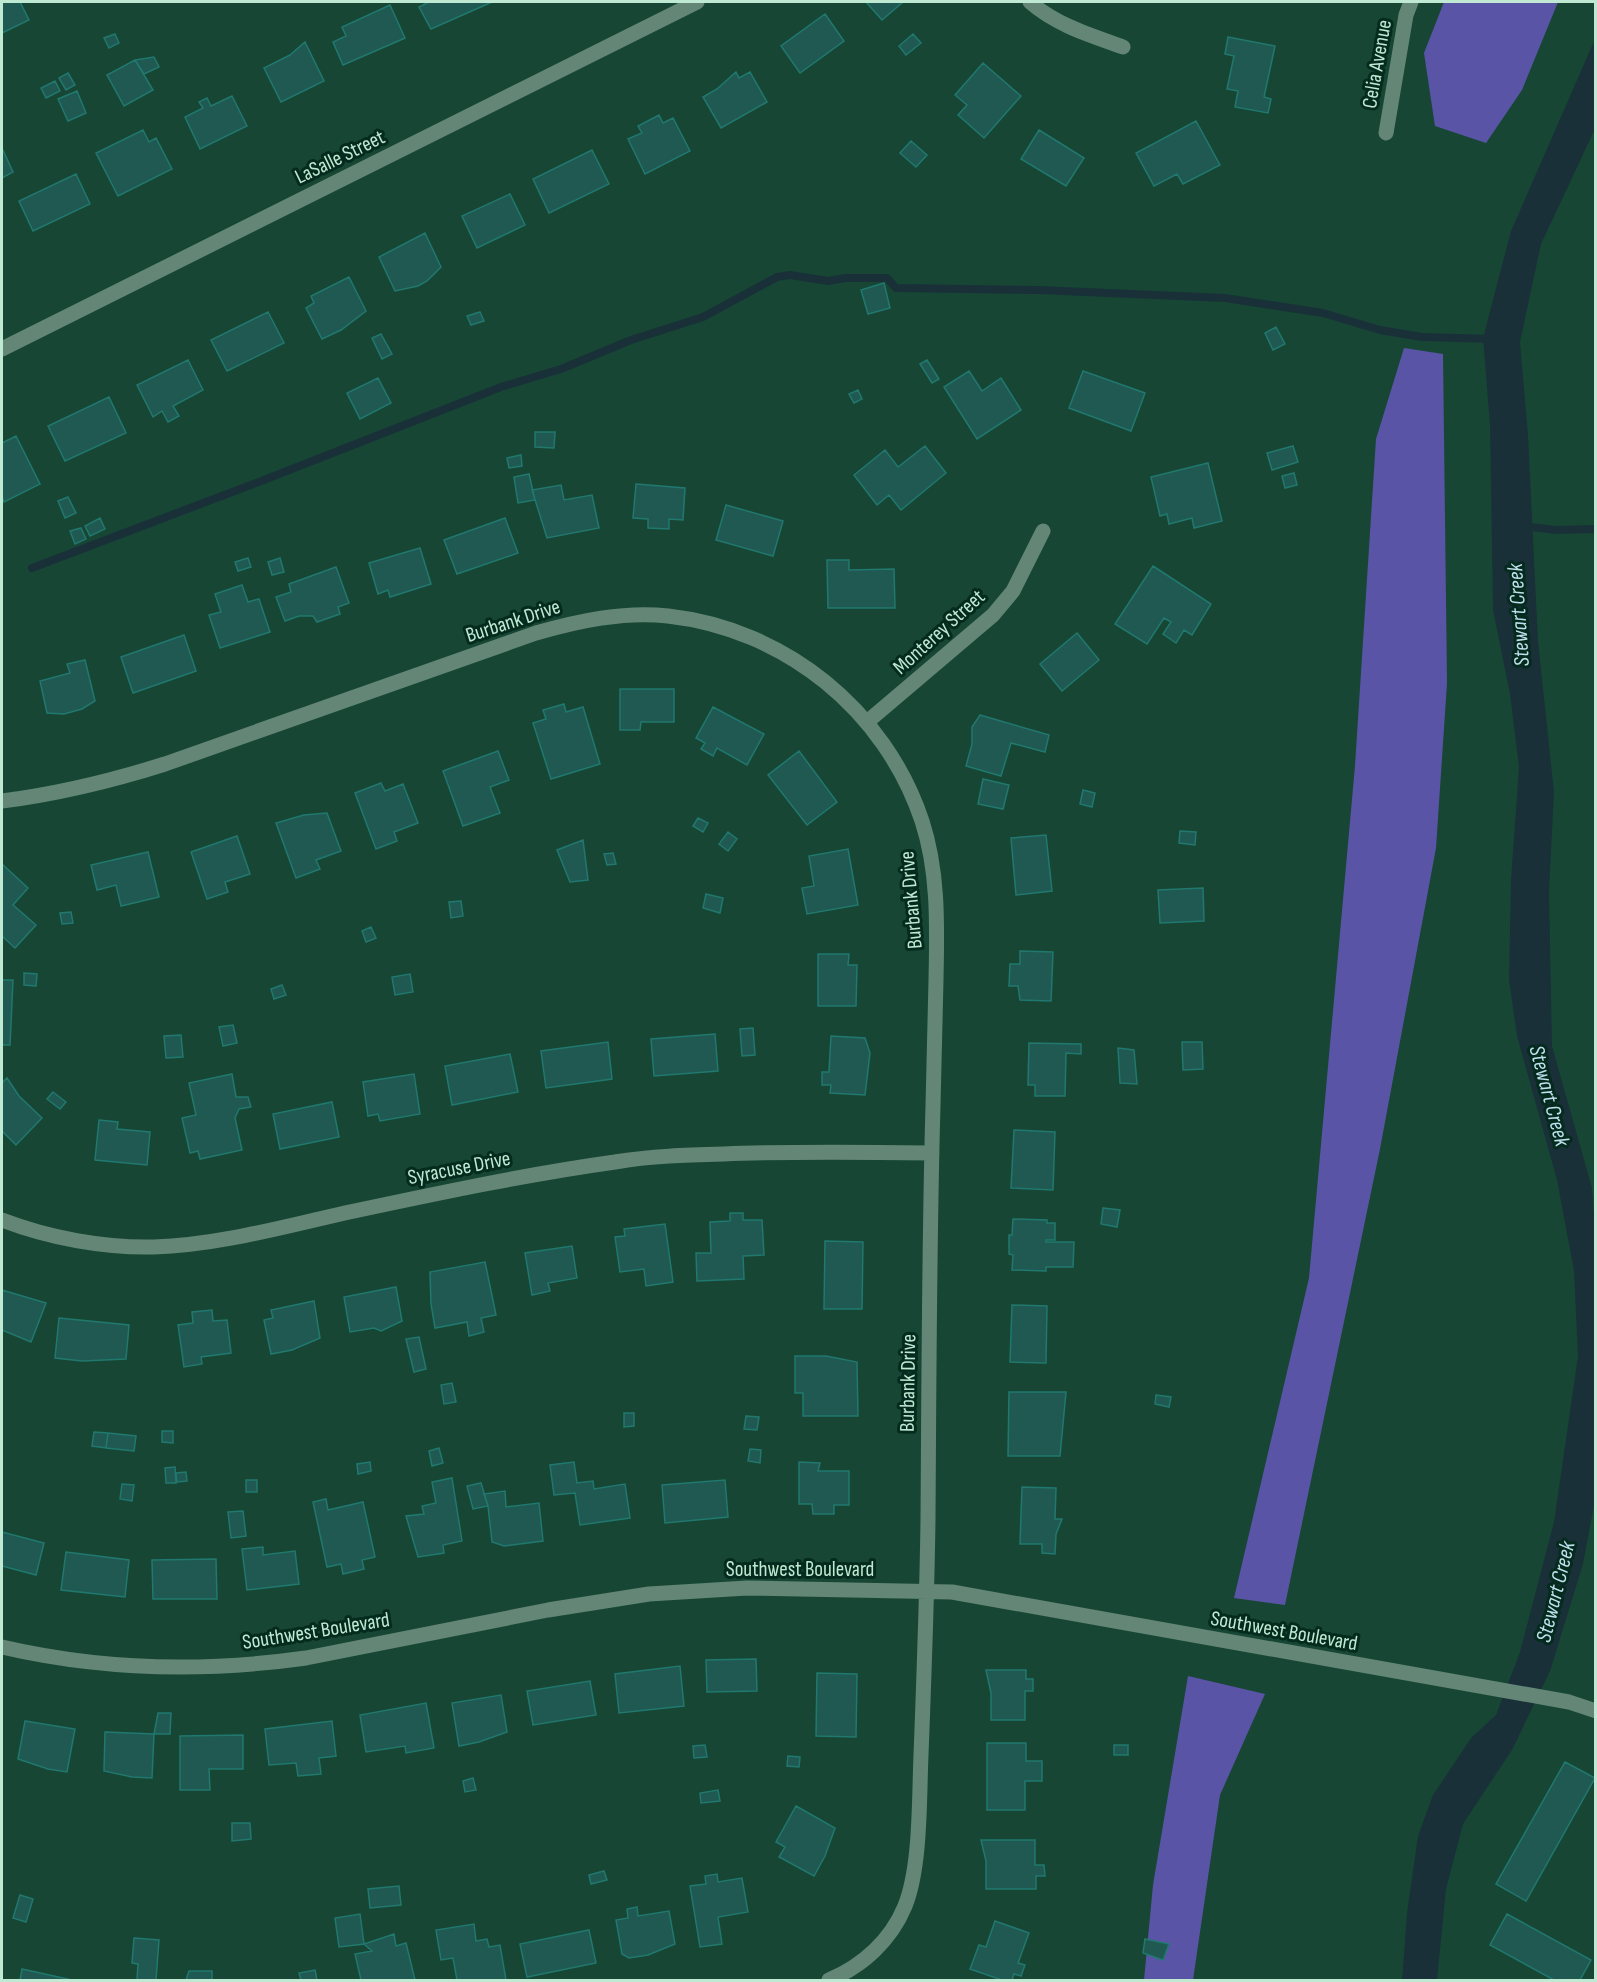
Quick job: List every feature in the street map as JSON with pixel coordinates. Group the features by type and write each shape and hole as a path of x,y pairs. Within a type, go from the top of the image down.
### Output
{"street":[{"name":"LaSalle Street","path":"2,349 697,2"},
{"path":"1030,2 1066,26 1123,47"},
{"name":"Celia Avenue","path":"1386,133 1406,15 1411,2"},
{"name":"Monterey Street","path":"867,722 993,615 1013,591 1043,531"},
{"name":"Burbank Drive","path":"2,801 43,796 127,776 536,633 564,625 621,615 667,616 715,624 760,640 791,656 830,684 867,722 894,758 923,824 934,873 937,923 927,1592 919,1800 915,1863 909,1896 903,1912 885,1940 861,1964 829,1980"},
{"name":"Syracuse Drive","path":"2,1220 23,1228 69,1239 128,1247 156,1247 211,1241 505,1179 617,1161 683,1155 798,1151 932,1154"},
{"name":"Southwest Boulevard","path":"2,1647 33,1655 98,1663 153,1667 227,1665 306,1658 548,1610 650,1594 757,1587 952,1592 1569,1702 1596,1711"}],"shaded area":[{"path":"1444,2 1558,2 1522,90 1486,143 1435,126 1424,53"},
{"path":"1404,348 1443,354 1447,683 1436,848 1380,1149 1285,1605 1234,1598 1309,1278 1355,766 1376,439"},
{"path":"1188,1676 1265,1694 1220,1795 1193,1980 1144,1980 1153,1885"}],"water":[{"name":"Stewart Creek","path":"1595,39 1595,129 1541,244 1520,342 1528,435 1538,641 1554,792 1549,892 1552,1046 1592,1188 1595,1231 1595,1500 1583,1564 1550,1671 1512,1750 1463,1824 1446,1889 1437,1980 1402,1980 1407,1913 1418,1836 1433,1795 1471,1738 1496,1715 1520,1652 1554,1522 1578,1356 1574,1271 1557,1180 1517,1036 1509,980 1511,879 1519,767 1510,694 1493,610 1490,425 1483,338 1511,231"}],"building":[{"path":"2,2 20,2 29,20 2,33"},
{"path":"429,2 492,2 431,29 419,7"},
{"path":"866,2 903,2 882,20"},
{"path":"390,5 405,38 343,65 333,42 346,36 342,27"},
{"path":"825,14 844,41 800,73 781,46"},
{"path":"115,34 119,43 109,48 104,38"},
{"path":"913,34 921,43 906,55 899,46"},
{"path":"1228,37 1275,46 1264,97 1271,99 1268,113 1235,107 1238,91 1227,89 1234,56 1225,54"},
{"path":"305,42 324,81 281,102 264,68 290,55"},
{"path":"154,57 159,67 144,74 135,60"},
{"path":"135,60 153,90 124,106 107,75"},
{"path":"983,63 1021,96 984,138 958,115 967,105 955,95"},
{"path":"736,72 739,78 750,72 767,102 721,128 703,97 717,89"},
{"path":"68,73 75,85 66,90 59,78"},
{"path":"55,81 60,91 46,98 41,88"},
{"path":"77,91 86,113 68,121 58,99"},
{"path":"232,96 247,126 200,149 185,117 203,108 199,102 207,98 211,106"},
{"path":"659,115 663,123 673,118 690,151 645,174 628,139 642,133 638,126"},
{"path":"1196,121 1220,165 1183,184 1177,174 1154,186 1136,153"},
{"path":"143,130 149,142 156,138 172,169 118,196 96,153"},
{"path":"1039,130 1084,158 1066,186 1021,159"},
{"path":"911,141 927,155 916,167 900,153"},
{"path":"2,148 13,172 2,178"},
{"path":"592,150 609,184 549,213 533,179"},
{"path":"76,174 90,204 33,231 19,201"},
{"path":"510,194 525,225 477,248 462,216"},
{"path":"425,233 441,267 427,281 418,286 395,291 379,257"},
{"path":"349,277 366,311 341,330 322,339 306,308 314,303 311,296"},
{"path":"884,283 890,308 868,314 861,290"},
{"path":"268,312 284,343 227,371 211,340"},
{"path":"480,312 484,321 471,325 467,316"},
{"path":"1276,327 1285,344 1273,350 1265,333"},
{"path":"381,334 392,354 382,359 372,338"},
{"path":"188,360 203,390 173,406 179,416 168,422 162,411 153,417 137,385"},
{"path":"927,360 939,379 932,383 920,364"},
{"path":"969,371 982,391 1001,378 1021,410 977,439 944,387"},
{"path":"1083,371 1145,393 1131,431 1069,408"},
{"path":"378,378 391,403 360,419 347,393"},
{"path":"858,390 862,399 854,403 849,394"},
{"path":"109,397 126,433 65,461 48,426"},
{"path":"535,432 555,432 554,448 535,447"},
{"path":"16,436 40,484 4,502 2,443"},
{"path":"925,446 946,473 901,510 889,495 877,505 854,475 885,450 898,467"},
{"path":"1293,446 1298,462 1272,470 1267,453"},
{"path":"521,455 522,466 509,468 507,458"},
{"path":"1208,463 1222,521 1194,528 1192,518 1169,524 1167,514 1160,516 1151,477"},
{"path":"1294,473 1297,485 1285,488 1282,476"},
{"path":"529,474 535,500 518,503 514,477"},
{"path":"636,484 685,488 683,520 669,519 669,529 648,528 648,519 633,518"},
{"path":"561,485 564,500 592,495 599,528 547,538 532,490"},
{"path":"68,497 76,513 65,518 58,501"},
{"path":"726,505 783,521 773,556 716,540"},
{"path":"100,518 105,529 90,536 85,526"},
{"path":"505,518 518,553 457,574 444,540"},
{"path":"81,528 86,539 75,544 70,531"},
{"path":"420,548 431,584 390,597 388,590 378,594 369,563"},
{"path":"248,558 251,567 238,571 235,562"},
{"path":"280,558 284,572 272,575 268,562"},
{"path":"827,560 849,560 849,570 894,569 895,608 828,608"},
{"path":"1153,566 1211,604 1192,635 1184,630 1176,643 1163,634 1171,622 1164,618 1147,644 1115,624"},
{"path":"336,567 349,603 338,607 340,614 317,622 313,616 299,616 285,621 276,597 291,592 289,584"},
{"path":"242,585 248,602 259,599 270,632 220,648 209,615 221,612 215,594"},
{"path":"1077,633 1099,660 1062,691 1040,664"},
{"path":"184,635 196,671 133,693 121,657"},
{"path":"85,660 95,701 82,709 64,714 47,713 40,681 70,673 67,664"},
{"path":"620,689 674,689 674,722 641,722 640,730 620,730"},
{"path":"564,704 566,712 583,707 600,764 551,779 533,723 546,719 543,710"},
{"path":"713,707 764,734 747,765 717,748 713,756 701,749 705,743 696,738"},
{"path":"980,715 1049,735 1045,752 1011,743 1001,776 966,766 972,744 972,727"},
{"path":"498,751 509,780 490,787 500,813 463,826 443,771"},
{"path":"799,751 837,802 807,825 768,775"},
{"path":"983,779 1009,785 1003,809 978,804"},
{"path":"381,783 385,791 403,784 418,823 394,832 397,841 376,849 355,793"},
{"path":"1083,790 1095,793 1092,807 1080,804"},
{"path":"327,813 341,851 316,860 320,869 296,878 276,823 304,815"},
{"path":"698,818 708,823 703,832 693,826"},
{"path":"1180,831 1196,832 1195,845 1179,843"},
{"path":"728,832 737,839 728,851 719,844"},
{"path":"1046,835 1052,891 1016,895 1011,838"},
{"path":"237,836 250,874 225,882 228,892 207,899 191,852"},
{"path":"583,840 588,880 570,882 557,850"},
{"path":"848,849 858,905 807,914 802,888 814,886 809,856"},
{"path":"148,852 159,897 121,906 116,885 97,890 91,865"},
{"path":"613,853 616,864 607,865 604,854"},
{"path":"2,864 28,888 13,905 36,925 15,948 2,936"},
{"path":"1203,888 1204,921 1160,923 1158,890"},
{"path":"706,894 723,898 720,913 703,908"},
{"path":"461,901 463,916 451,918 449,902"},
{"path":"71,912 73,923 62,924 60,913"},
{"path":"371,927 376,938 366,942 362,931"},
{"path":"1020,951 1053,952 1051,1001 1020,1000 1018,986 1009,986 1010,964 1020,964"},
{"path":"818,954 849,954 848,965 857,965 856,1006 818,1006"},
{"path":"24,973 37,974 36,986 24,985"},
{"path":"410,974 413,992 395,995 392,977"},
{"path":"2,980 13,980 10,1045 2,1045"},
{"path":"282,985 286,995 274,999 271,989"},
{"path":"233,1025 237,1043 223,1046 219,1027"},
{"path":"753,1028 755,1055 742,1056 740,1029"},
{"path":"715,1034 718,1071 654,1076 651,1039"},
{"path":"181,1035 183,1057 166,1058 164,1036"},
{"path":"831,1036 865,1038 870,1053 865,1095 830,1093 831,1085 822,1085 822,1072 829,1072"},
{"path":"608,1042 612,1079 546,1088 541,1051"},
{"path":"1182,1042 1202,1042 1203,1069 1183,1070"},
{"path":"1029,1043 1081,1044 1081,1054 1066,1053 1065,1096 1035,1096 1035,1085 1028,1085"},
{"path":"1118,1048 1134,1050 1137,1084 1120,1083"},
{"path":"510,1054 518,1092 452,1105 445,1066"},
{"path":"232,1074 236,1097 248,1097 251,1107 239,1109 235,1118 242,1150 200,1159 198,1151 190,1153 182,1118 196,1115 189,1083"},
{"path":"414,1074 420,1114 380,1121 378,1114 368,1116 363,1082"},
{"path":"7,1078 19,1096 42,1118 16,1145 2,1131 2,1083"},
{"path":"53,1092 66,1102 60,1109 47,1099"},
{"path":"332,1102 339,1137 280,1149 273,1114"},
{"path":"99,1120 118,1122 117,1129 150,1132 147,1165 95,1160"},
{"path":"1014,1130 1055,1132 1053,1190 1011,1188"},
{"path":"1103,1208 1120,1210 1117,1227 1101,1224"},
{"path":"730,1213 743,1213 743,1220 762,1220 764,1255 743,1256 744,1279 697,1281 696,1253 711,1253 710,1222 730,1221"},
{"path":"1013,1219 1047,1220 1047,1223 1055,1223 1055,1240 1046,1240 1046,1242 1074,1242 1073,1267 1046,1267 1046,1271 1012,1270 1013,1255 1009,1254 1009,1235 1012,1235"},
{"path":"665,1224 673,1282 646,1286 644,1269 620,1272 615,1237 625,1236 624,1229"},
{"path":"825,1241 863,1242 862,1309 824,1309"},
{"path":"572,1246 577,1278 548,1283 550,1291 532,1295 525,1253"},
{"path":"485,1262 496,1315 481,1318 484,1332 469,1336 467,1322 435,1328 431,1304 430,1272"},
{"path":"396,1287 402,1321 381,1331 374,1328 350,1332 344,1297"},
{"path":"2,1290 46,1303 31,1342 2,1330"},
{"path":"314,1301 320,1338 292,1350 271,1354 264,1320 273,1318 271,1310"},
{"path":"1012,1305 1047,1306 1046,1363 1010,1362"},
{"path":"212,1310 213,1321 227,1320 231,1353 201,1357 202,1364 184,1367 178,1325 193,1323 192,1312"},
{"path":"59,1318 129,1325 126,1359 82,1361 55,1358"},
{"path":"419,1337 426,1369 414,1372 406,1339"},
{"path":"795,1356 826,1356 857,1362 858,1416 803,1416 803,1393 795,1393"},
{"path":"452,1383 456,1402 444,1404 441,1385"},
{"path":"1009,1392 1066,1392 1060,1456 1008,1456"},
{"path":"1156,1395 1171,1397 1169,1407 1155,1404"},
{"path":"624,1413 634,1413 634,1426 624,1427"},
{"path":"746,1416 759,1417 757,1430 744,1429"},
{"path":"162,1431 173,1431 173,1443 162,1442"},
{"path":"94,1432 108,1433 106,1448 92,1446"},
{"path":"108,1433 136,1436 134,1451 106,1448"},
{"path":"439,1448 443,1463 432,1466 429,1451"},
{"path":"750,1449 761,1450 760,1463 748,1461"},
{"path":"370,1462 371,1471 358,1474 357,1464"},
{"path":"574,1462 577,1483 593,1481 594,1489 625,1484 630,1518 580,1525 575,1493 554,1495 550,1465"},
{"path":"799,1462 820,1463 818,1471 849,1471 849,1505 834,1505 834,1514 813,1514 812,1504 799,1504"},
{"path":"175,1467 176,1483 166,1483 165,1468"},
{"path":"186,1472 187,1481 177,1482 176,1473"},
{"path":"452,1478 462,1541 443,1545 444,1553 418,1557 406,1516 424,1514 422,1506 436,1503 432,1482"},
{"path":"246,1480 257,1480 257,1492 246,1492"},
{"path":"725,1480 728,1517 665,1523 662,1485"},
{"path":"481,1483 488,1506 473,1509 467,1486"},
{"path":"122,1484 134,1485 132,1501 120,1499"},
{"path":"1022,1487 1056,1488 1055,1519 1062,1519 1056,1534 1055,1554 1042,1553 1042,1544 1020,1544"},
{"path":"505,1491 506,1507 539,1503 543,1541 504,1546 492,1542 488,1506 484,1494"},
{"path":"326,1499 328,1510 363,1502 375,1557 362,1560 364,1569 343,1574 341,1564 327,1567 313,1502"},
{"path":"243,1511 246,1536 231,1538 228,1512"},
{"path":"2,1532 44,1543 36,1575 2,1566"},
{"path":"263,1547 263,1555 295,1551 299,1584 247,1590 242,1549"},
{"path":"66,1552 129,1560 125,1597 61,1590"},
{"path":"216,1559 217,1599 153,1599 152,1560"},
{"path":"756,1659 757,1691 707,1692 706,1660"},
{"path":"680,1666 684,1706 619,1713 615,1674"},
{"path":"986,1670 1026,1670 1026,1679 1033,1679 1033,1691 1025,1691 1025,1720 991,1720 991,1693"},
{"path":"817,1673 857,1674 856,1737 816,1736"},
{"path":"590,1681 596,1715 533,1725 527,1691"},
{"path":"501,1695 507,1732 459,1746 452,1703"},
{"path":"426,1703 434,1748 406,1753 405,1746 366,1752 360,1715"},
{"path":"158,1713 171,1713 170,1734 154,1734"},
{"path":"25,1721 75,1729 67,1772 48,1769 18,1759"},
{"path":"332,1721 336,1756 319,1758 321,1774 298,1776 296,1763 269,1765 265,1729"},
{"path":"105,1732 154,1734 152,1778 132,1777 104,1771"},
{"path":"243,1735 243,1769 209,1769 210,1790 180,1790 180,1736"},
{"path":"987,1743 1026,1743 1026,1761 1042,1761 1042,1781 1025,1781 1025,1810 987,1810"},
{"path":"705,1745 707,1757 694,1758 693,1746"},
{"path":"1114,1745 1128,1745 1128,1755 1114,1755"},
{"path":"788,1756 800,1757 799,1767 787,1766"},
{"path":"1565,1762 1595,1778 1526,1901 1496,1884"},
{"path":"473,1778 476,1790 465,1792 463,1781"},
{"path":"718,1790 720,1801 701,1803 700,1793"},
{"path":"796,1806 835,1828 825,1856 814,1876 779,1857 785,1847 776,1842"},
{"path":"232,1823 250,1823 251,1839 232,1841"},
{"path":"981,1840 1035,1840 1035,1865 1044,1865 1045,1876 1036,1876 1036,1889 986,1889 986,1861"},
{"path":"604,1871 607,1880 591,1884 589,1875"},
{"path":"717,1874 718,1882 742,1878 748,1912 718,1917 722,1944 700,1947 690,1886 706,1884 705,1876"},
{"path":"399,1886 401,1905 370,1908 368,1889"},
{"path":"20,1895 33,1899 26,1922 13,1918"},
{"path":"637,1907 638,1916 669,1911 675,1944 648,1955 629,1958 622,1954 616,1920 628,1918 627,1909"},
{"path":"360,1914 364,1944 339,1947 335,1918"},
{"path":"1507,1914 1591,1960 1580,1980 1554,1980 1490,1945"},
{"path":"995,1921 1029,1933 1018,1963 1025,1965 1021,1976 1014,1974 1012,1980 1002,1980 970,1969 979,1945 986,1947"},
{"path":"474,1924 476,1941 487,1939 489,1947 500,1945 506,1980 457,1980 453,1958 441,1960 436,1930"},
{"path":"589,1930 596,1963 527,1977 520,1944"},
{"path":"394,1934 396,1946 406,1943 415,1980 361,1980 355,1954 372,1951 364,1944"},
{"path":"134,1938 159,1940 156,1980 137,1980 138,1964 132,1963"},
{"path":"1145,1939 1169,1944 1163,1960 1143,1953"},
{"path":"22,1969 72,1980 20,1980"},
{"path":"315,1970 317,1980 301,1980 299,1973"},
{"path":"189,1971 212,1971 212,1980 186,1980"}],"waterway":[{"path":"32,568 501,387 561,369 631,340 703,317 777,277 790,275 828,281 845,278 887,278 896,288 1039,290 1225,298 1323,313 1380,330 1422,337 1494,339"},
{"path":"1522,526 1556,530 1596,529"}]}
